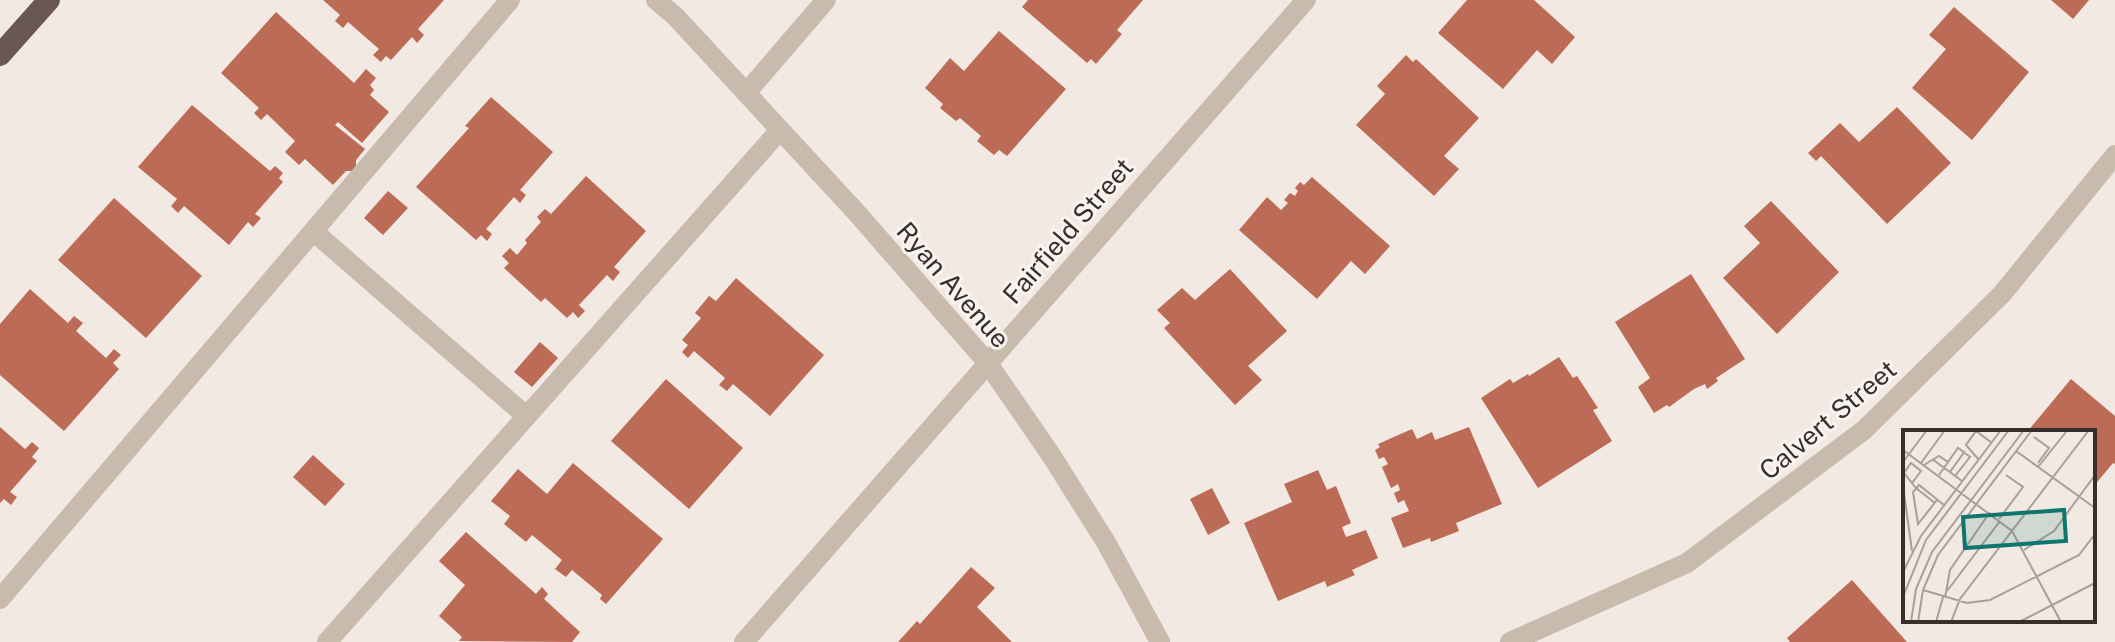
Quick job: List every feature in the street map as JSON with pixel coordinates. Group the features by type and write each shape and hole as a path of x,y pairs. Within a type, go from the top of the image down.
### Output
{"highway":[{"path":"0,55 49,0"}],"street":[{"path":"0,599 510,0"},
{"name":"Ryan Avenue","path":"656,0 676,17 780,130 987,362 1107,544 1160,642"},
{"path":"746,93 826,0"},
{"name":"Fairfield Street","path":"744,642 1306,0"},
{"path":"327,642 780,130"},
{"name":"Calvert Street","path":"1510,642 1687,563 1864,430 2002,294 2115,155"},
{"path":"313,231 526,416"}],"building":[{"path":"323,0 444,0 418,29 424,35 417,43 412,37 391,60 386,56 381,62 373,55 379,49 348,22 343,28 335,21 340,15"},
{"path":"1028,0 1143,0 1117,30 1122,34 1096,64 1091,59 1087,63 1022,7"},
{"path":"1467,0 1534,0 1575,37 1552,64 1537,50 1503,89 1438,33"},
{"path":"2051,0 2089,0 2073,19"},
{"path":"1954,7 2029,72 1972,140 1912,88 1946,49 1929,35"},
{"path":"276,12 354,83 366,69 376,78 370,85 374,90 370,95 389,112 362,143 338,122 335,125 365,149 352,171 346,171 333,185 305,159 299,165 285,152 295,141 267,114 261,120 254,113 259,108 221,73"},
{"path":"999,31 1066,89 1007,156 999,150 994,155 977,141 981,136 960,118 956,121 940,108 943,104 925,88 950,58 964,71"},
{"path":"1406,55 1413,62 1416,59 1479,118 1444,156 1459,169 1434,196 1356,125 1385,94 1377,86"},
{"path":"491,97 553,152 520,190 526,195 520,203 514,197 486,229 492,234 487,241 481,235 476,240 416,187 469,128 465,126"},
{"path":"192,105 270,171 275,166 283,173 279,178 283,182 255,214 261,218 253,227 248,222 229,245 184,206 178,213 171,206 177,199 138,167"},
{"path":"1897,107 1951,163 1887,224 1821,156 1816,161 1808,153 1840,123 1859,142"},
{"path":"586,176 646,231 614,267 620,272 613,281 607,275 579,305 585,311 578,318 573,312 567,318 545,298 541,302 504,268 509,263 502,256 510,248 517,255 541,222 537,217 545,209 551,214"},
{"path":"1312,177 1390,246 1365,274 1351,261 1317,299 1239,230 1267,197 1281,210 1288,203 1284,200 1290,193 1295,196 1298,191 1295,188 1300,182 1304,185"},
{"path":"388,191 408,208 383,235 364,218"},
{"path":"114,198 202,276 146,338 58,260"},
{"path":"1771,201 1839,272 1777,334 1723,278 1760,243 1744,226"},
{"path":"1230,269 1287,331 1248,366 1262,380 1235,405 1164,328 1170,323 1157,310 1182,288 1195,300"},
{"path":"1691,274 1745,359 1716,378 1718,381 1707,389 1705,384 1654,413 1638,387 1650,378 1615,322"},
{"path":"736,278 824,355 770,416 733,384 727,391 719,385 725,378 694,351 688,358 682,352 688,345 682,340 701,318 695,313 709,296 716,301"},
{"path":"30,289 68,323 74,316 83,323 76,331 106,358 114,349 121,355 113,363 119,369 64,431 0,375 0,324"},
{"path":"540,342 558,358 532,387 514,372"},
{"path":"1559,357 1573,378 1577,376 1598,408 1593,410 1612,441 1538,488 1481,398 1510,379 1513,383 1529,376"},
{"path":"666,379 743,448 689,509 611,441"},
{"path":"2071,379 2115,416 2115,464 2095,485 2095,430 2029,430"},
{"path":"0,427 25,449 32,442 39,448 32,457 37,461 10,492 17,497 11,505 4,499 0,503"},
{"path":"1469,427 1502,504 1456,523 1459,531 1403,548 1391,518 1409,511 1404,500 1398,503 1394,493 1400,490 1398,484 1391,488 1382,467 1388,464 1384,457 1379,459 1375,450 1380,447 1378,444 1412,429 1417,439 1432,432 1435,440"},
{"path":"313,455 345,484 325,506 293,477"},
{"path":"573,463 663,539 606,604 600,599 602,595 572,570 566,577 555,569 562,560 532,535 526,542 504,524 510,516 491,501 518,469 547,494"},
{"path":"1318,470 1327,490 1336,486 1351,523 1342,527 1346,537 1366,530 1378,558 1352,570 1355,575 1327,587 1325,581 1278,601 1244,523 1292,502 1284,484"},
{"path":"1212,488 1230,523 1208,535 1190,499"},
{"path":"466,532 536,594 542,587 548,594 544,599 580,632 572,642 459,641 462,637 439,616 465,585 439,561"},
{"path":"971,567 995,588 977,607 1012,642 898,642 917,621 920,624"},
{"path":"1852,580 1907,642 1790,642 1787,638"}]}
